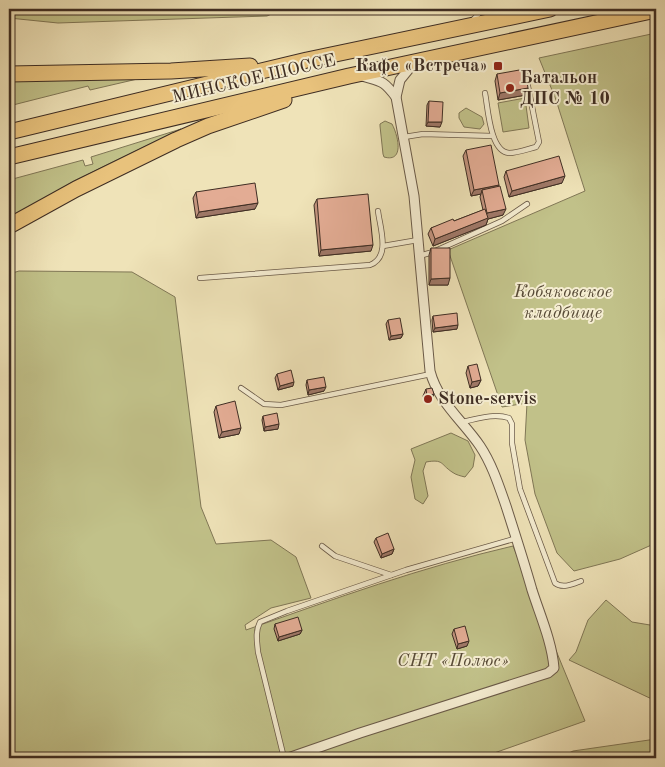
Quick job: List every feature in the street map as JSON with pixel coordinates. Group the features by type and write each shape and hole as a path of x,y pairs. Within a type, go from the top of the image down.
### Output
{"highway":[{"name":"МИНСКОЕ ШОССЕ","path":"9,132 307,60 550,9"},
{"name":"МИНСКОЕ ШОССЕ","path":"9,157 353,75 656,10"},
{"path":"9,74 171,71 307,60"},
{"path":"9,226 84,185 208,126 353,75"}],"street":[{"path":"396,97 400,80 415,62"},
{"path":"288,758 548,673 553,670 554,664 517,538 490,465 480,446 439,394 431,374 427,352 414,196 396,97 384,83 353,75"}],"lane":[{"path":"315,9 324,9"},
{"path":"465,27 483,9"},
{"path":"521,9 543,9"},
{"path":"485,93 493,136 497,144 507,153 538,145 526,76"},
{"path":"404,136 423,134 493,136"},
{"path":"419,256 433,252 502,221 527,204"},
{"path":"200,278 370,265 377,262 381,256 383,246 378,211"},
{"path":"383,246 418,240"},
{"path":"241,388 264,404 282,405 431,374"},
{"path":"460,422 490,416 509,418 512,424 512,443 520,488 555,583 559,586 565,586 581,581"},
{"path":"284,758 258,652 256,637 260,622 391,576 517,538"},
{"path":"322,546 335,556 391,576"}],"green space":[{"path":"9,9 280,10 267,16 58,23 9,18"},
{"name":"Кобяковское кладбище","path":"656,33 656,543 620,559 574,571 557,553 535,494 525,440 527,403 502,407 448,250 585,191 556,100 539,58"},
{"path":"146,77 90,90 88,86 9,106 9,79"},
{"path":"525,98 529,128 503,132 498,103"},
{"path":"466,108 482,117 484,124 480,129 464,127 459,118 459,113"},
{"path":"385,121 392,124 398,141 397,152 391,158 384,157 383,154 380,124"},
{"path":"181,129 74,181 9,219 9,180 83,160 85,166 93,164 91,157"},
{"name":"СНТ «Полюс»","path":"19,271 132,272 175,297 201,507 216,544 271,540 296,557 311,598 271,608 245,625 246,630 345,595 479,554 513,546 585,721 480,758 9,758 9,274"},
{"path":"451,433 468,441 475,455 473,467 465,477 454,473 439,462 426,462 423,471 428,496 423,504 415,499 411,477 415,460 411,449"},
{"path":"606,600 632,622 656,626 656,701 569,660 576,652 588,620"},
{"path":"656,739 656,758 559,758 573,751"}],"building":[{"path":"525,69 528,88 500,93 497,74"},
{"path":"429,101 443,102 442,122 428,122"},
{"path":"491,145 499,185 474,190 466,150"},
{"path":"559,156 565,176 512,191 506,171"},
{"path":"255,183 258,203 199,212 196,192"},
{"path":"500,186 506,209 487,213 482,190"},
{"path":"368,194 373,245 321,250 317,199"},
{"path":"485,209 488,218 435,239 431,228"},
{"path":"431,248 450,248 450,278 431,279"},
{"path":"457,313 458,325 435,328 433,316"},
{"path":"400,318 403,334 391,336 388,320"},
{"path":"477,364 481,380 472,382 468,366"},
{"path":"291,370 294,382 280,386 277,374"},
{"path":"324,377 326,387 309,390 307,380"},
{"path":"432,388 434,394 427,396 426,389"},
{"path":"235,401 241,428 222,432 216,406"},
{"path":"277,413 279,424 265,427 263,416"},
{"path":"388,533 394,549 382,554 376,538"},
{"path":"298,617 302,630 279,637 275,624"},
{"path":"465,626 469,641 458,644 454,629"}],"place":[{"name":"Кафе «Встреча»","path":"498,66"},
{"name":"Батальон ДПС № 10","path":"510,88"},
{"name":"Stone-servis","path":"428,399"}]}
